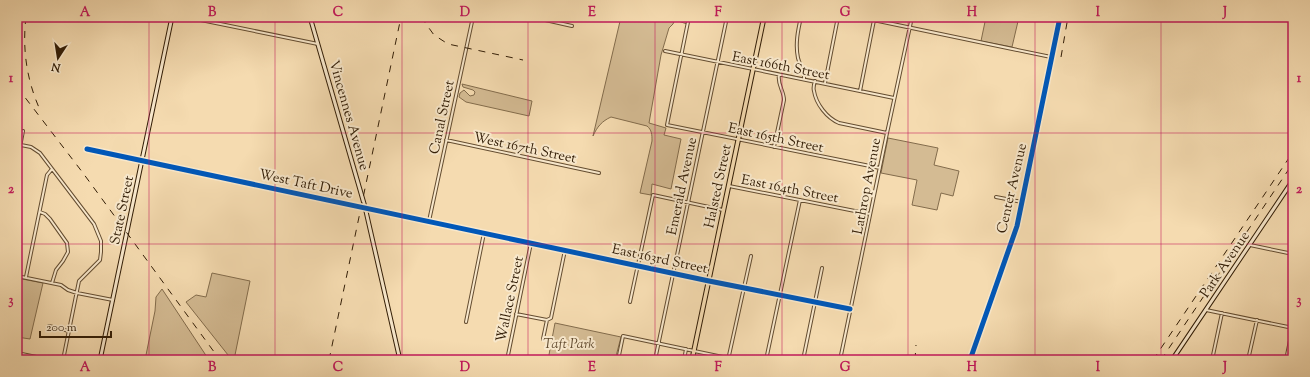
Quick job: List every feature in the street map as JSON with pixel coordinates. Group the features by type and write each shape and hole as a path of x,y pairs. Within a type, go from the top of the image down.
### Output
{"main road":[{"name":"Halsted Street","path":"692,360 764,17"}],"street":[{"path":"172,17 191,18 318,44"},
{"name":"State Street","path":"100,360 172,17"},
{"name":"Vincennes Avenue","path":"310,17 365,207 400,360"},
{"name":"Canal Street","path":"429,221 473,17"},
{"path":"532,17 572,26"},
{"path":"681,54 689,17"},
{"name":"Emerald Avenue","path":"655,360 727,17"},
{"path":"801,17 797,38 798,57 804,72 804,79"},
{"path":"825,83 838,17"},
{"path":"859,17 1051,57"},
{"name":"Lathrop Avenue","path":"840,360 912,17"},
{"name":"Center Avenue","path":"970,360 1017,226 1060,17"},
{"path":"860,91 874,20"},
{"name":"East 166th Street","path":"665,51 894,98"},
{"name":"East 165th Street","path":"681,54 667,125 880,168"},
{"path":"774,147 784,100 784,95 778,80 779,74"},
{"path":"815,81 814,91 819,104 828,117 839,123 887,133"},
{"path":"17,163 23,131"},
{"name":"West 167th Street","path":"446,140 600,173"},
{"path":"21,145 31,147 40,153 94,224 100,241 100,260 80,281 63,360"},
{"name":"West Taft Drive","path":"87,149 465,229"},
{"path":"26,277 47,175 52,168"},
{"name":"Park Avenue","path":"1172,360 1293,180"},
{"name":"East 164th Street","path":"729,186 870,214"},
{"path":"630,302 652,195 723,210"},
{"path":"996,197 1022,202"},
{"path":"766,360 800,200"},
{"path":"40,212 45,214 50,219 67,244 68,252 56,270 52,283"},
{"name":"East 163rd Street","path":"465,229 709,281 850,309"},
{"path":"466,322 484,233"},
{"name":"Wallace Street","path":"506,360 531,243"},
{"path":"1250,245 1293,254"},
{"path":"543,339 547,320 551,318 565,250"},
{"path":"729,359 750,256"},
{"path":"803,360 822,268"},
{"path":"17,276 61,285 68,290 77,293 113,300"},
{"path":"1206,310 1293,327 1286,360"},
{"path":"1212,360 1222,313"},
{"path":"516,314 547,320"},
{"path":"1248,360 1257,320"},
{"path":"49,326 69,331"},
{"path":"618,360 623,336 737,360"},
{"path":"684,360 686,349"},
{"path":"17,353 51,360"}],"green space":[{"path":"621,17 676,17 673,24 669,28 661,55 649,123 666,128 664,135 681,139 671,189 652,184 651,195 640,193 652,141 650,129 647,126 611,117 600,125 593,136"},
{"path":"676,17 688,17 687,24 678,21"},
{"path":"986,17 1019,17 1012,47 981,41"},
{"path":"462,84 532,101 529,116 466,102 459,97 460,93 464,90 470,96 474,95 475,92 463,87"},
{"path":"888,138 938,148 934,165 959,171 953,196 941,193 937,210 912,205 917,180 881,173"},
{"path":"212,273 250,281 234,360 232,360 186,302 196,295 206,297"},
{"path":"17,278 43,283 30,339 17,337"},
{"path":"162,289 209,360 145,360 155,311 156,297"},
{"name":"Taft Park","path":"555,323 621,337 615,360 548,360"}],"railway":[{"path":"26,17 25,54 32,89 41,112"},
{"path":"329,360 401,17"},
{"path":"421,17 434,35 448,44 523,60"},
{"path":"1061,57 1068,17"},
{"path":"17,54 21,35"},
{"path":"17,87 83,173 220,360"},
{"path":"1153,360 1293,152"},
{"path":"1161,360 1293,163"},
{"path":"915,360 916,345"}],"cycle path":[{"path":"970,360 1017,226 1060,17"},
{"path":"87,149 709,281 850,309"}]}
